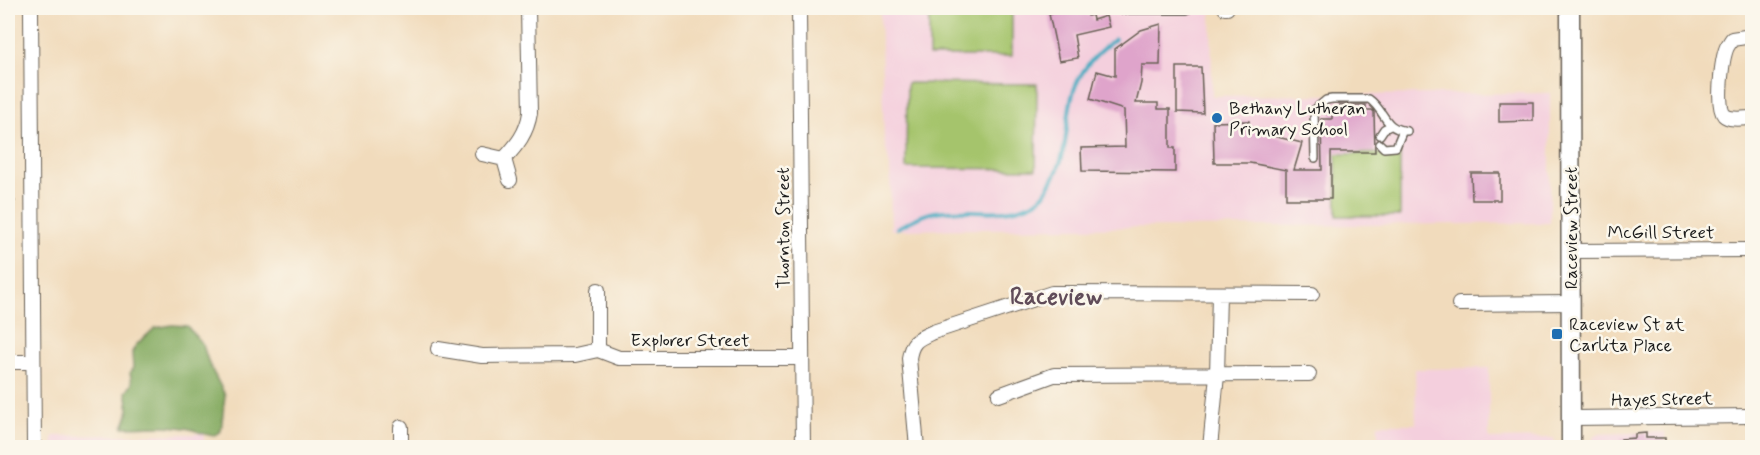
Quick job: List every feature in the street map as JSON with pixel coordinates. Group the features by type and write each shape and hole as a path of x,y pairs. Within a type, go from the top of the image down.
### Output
{"street":[{"path":"31,8 34,447"},
{"path":"504,159 523,135 530,113 528,8"},
{"name":"Thornton Street","path":"799,8 803,447"},
{"name":"Raceview Street","path":"1570,8 1571,447"},
{"path":"1752,36 1732,39 1727,47 1721,73 1721,108 1724,114 1731,118 1752,118"},
{"path":"482,154 504,159"},
{"path":"504,159 510,180"},
{"name":"McGill Street","path":"1571,251 1752,250"},
{"path":"598,290 598,350"},
{"path":"917,447 909,358 911,347 917,340 933,332 1052,293 1312,294"},
{"path":"1210,447 1217,375 1219,294"},
{"path":"1459,304 1571,303"},
{"name":"Explorer Street","path":"438,350 482,356 576,355 598,350 619,358 802,357"},
{"path":"8,362 33,362"},
{"path":"999,395 1054,375 1309,374"},
{"name":"Hayes Street","path":"1571,418 1752,416"},
{"path":"401,427 401,447"}],"lane":[{"path":"1108,8 1109,10 1187,10 1187,8"},
{"path":"1315,158 1314,110 1326,100 1369,99 1380,110 1390,126"},
{"path":"1380,135 1390,126 1405,130 1396,147 1384,148 1380,144"}],"path":[{"path":"8,201 16,201"}],"shaded area":[{"name":"Bethany Lutheran Primary School","path":"880,8 1211,8 1212,96 1550,93 1550,223 891,230 890,167 884,140"},
{"path":"1489,368 1489,439 1554,438 1554,447 1378,447 1378,424 1416,424 1415,369"},
{"path":"1665,432 1665,447 1593,447 1593,436 1597,434"},
{"path":"204,434 204,447 53,447 53,436"}],"green space":[{"path":"929,8 1012,8 1012,56 929,56"},
{"path":"907,83 1037,84 1036,169 906,168"},
{"path":"1400,153 1400,216 1337,216 1336,154"},
{"path":"172,325 187,326 203,345 209,364 225,395 221,431 218,434 174,427 123,427 128,410 126,392 132,384 130,372 133,368 132,352 136,345 155,328"}],"building":[{"path":"1054,8 1084,8 1088,16 1092,15 1093,20 1106,16 1109,27 1074,35 1078,58 1059,61 1049,14 1056,11"},
{"path":"1161,24 1160,65 1142,65 1141,83 1136,103 1158,103 1158,109 1170,109 1170,148 1175,148 1175,172 1082,171 1081,148 1125,147 1124,110 1090,99 1097,71 1115,76 1115,49 1141,30"},
{"path":"1177,67 1201,67 1203,113 1177,112"},
{"path":"1499,102 1533,102 1533,121 1499,122"},
{"path":"1340,105 1366,105 1366,110 1374,112 1375,152 1331,152 1331,199 1286,199 1286,170 1250,163 1214,163 1213,122 1249,121 1249,130 1302,143 1294,170 1322,170 1321,119 1332,119 1332,110 1340,110"},
{"path":"1471,173 1500,173 1500,200 1472,200"},
{"path":"1646,433 1646,438 1665,438 1665,447 1621,447 1621,439 1635,438 1635,434"}],"waterway":[{"path":"897,228 920,216 935,212 1011,210 1023,207 1040,198 1058,170 1062,159 1070,104 1076,85 1090,62 1115,39"}],"place":[{"name":"Bethany Lutheran Primary School","path":"1217,118"},
{"name":"Raceview St at Carlita Place","path":"1557,334"}],"district":[{"name":"Raceview","path":"1056,296"}]}
